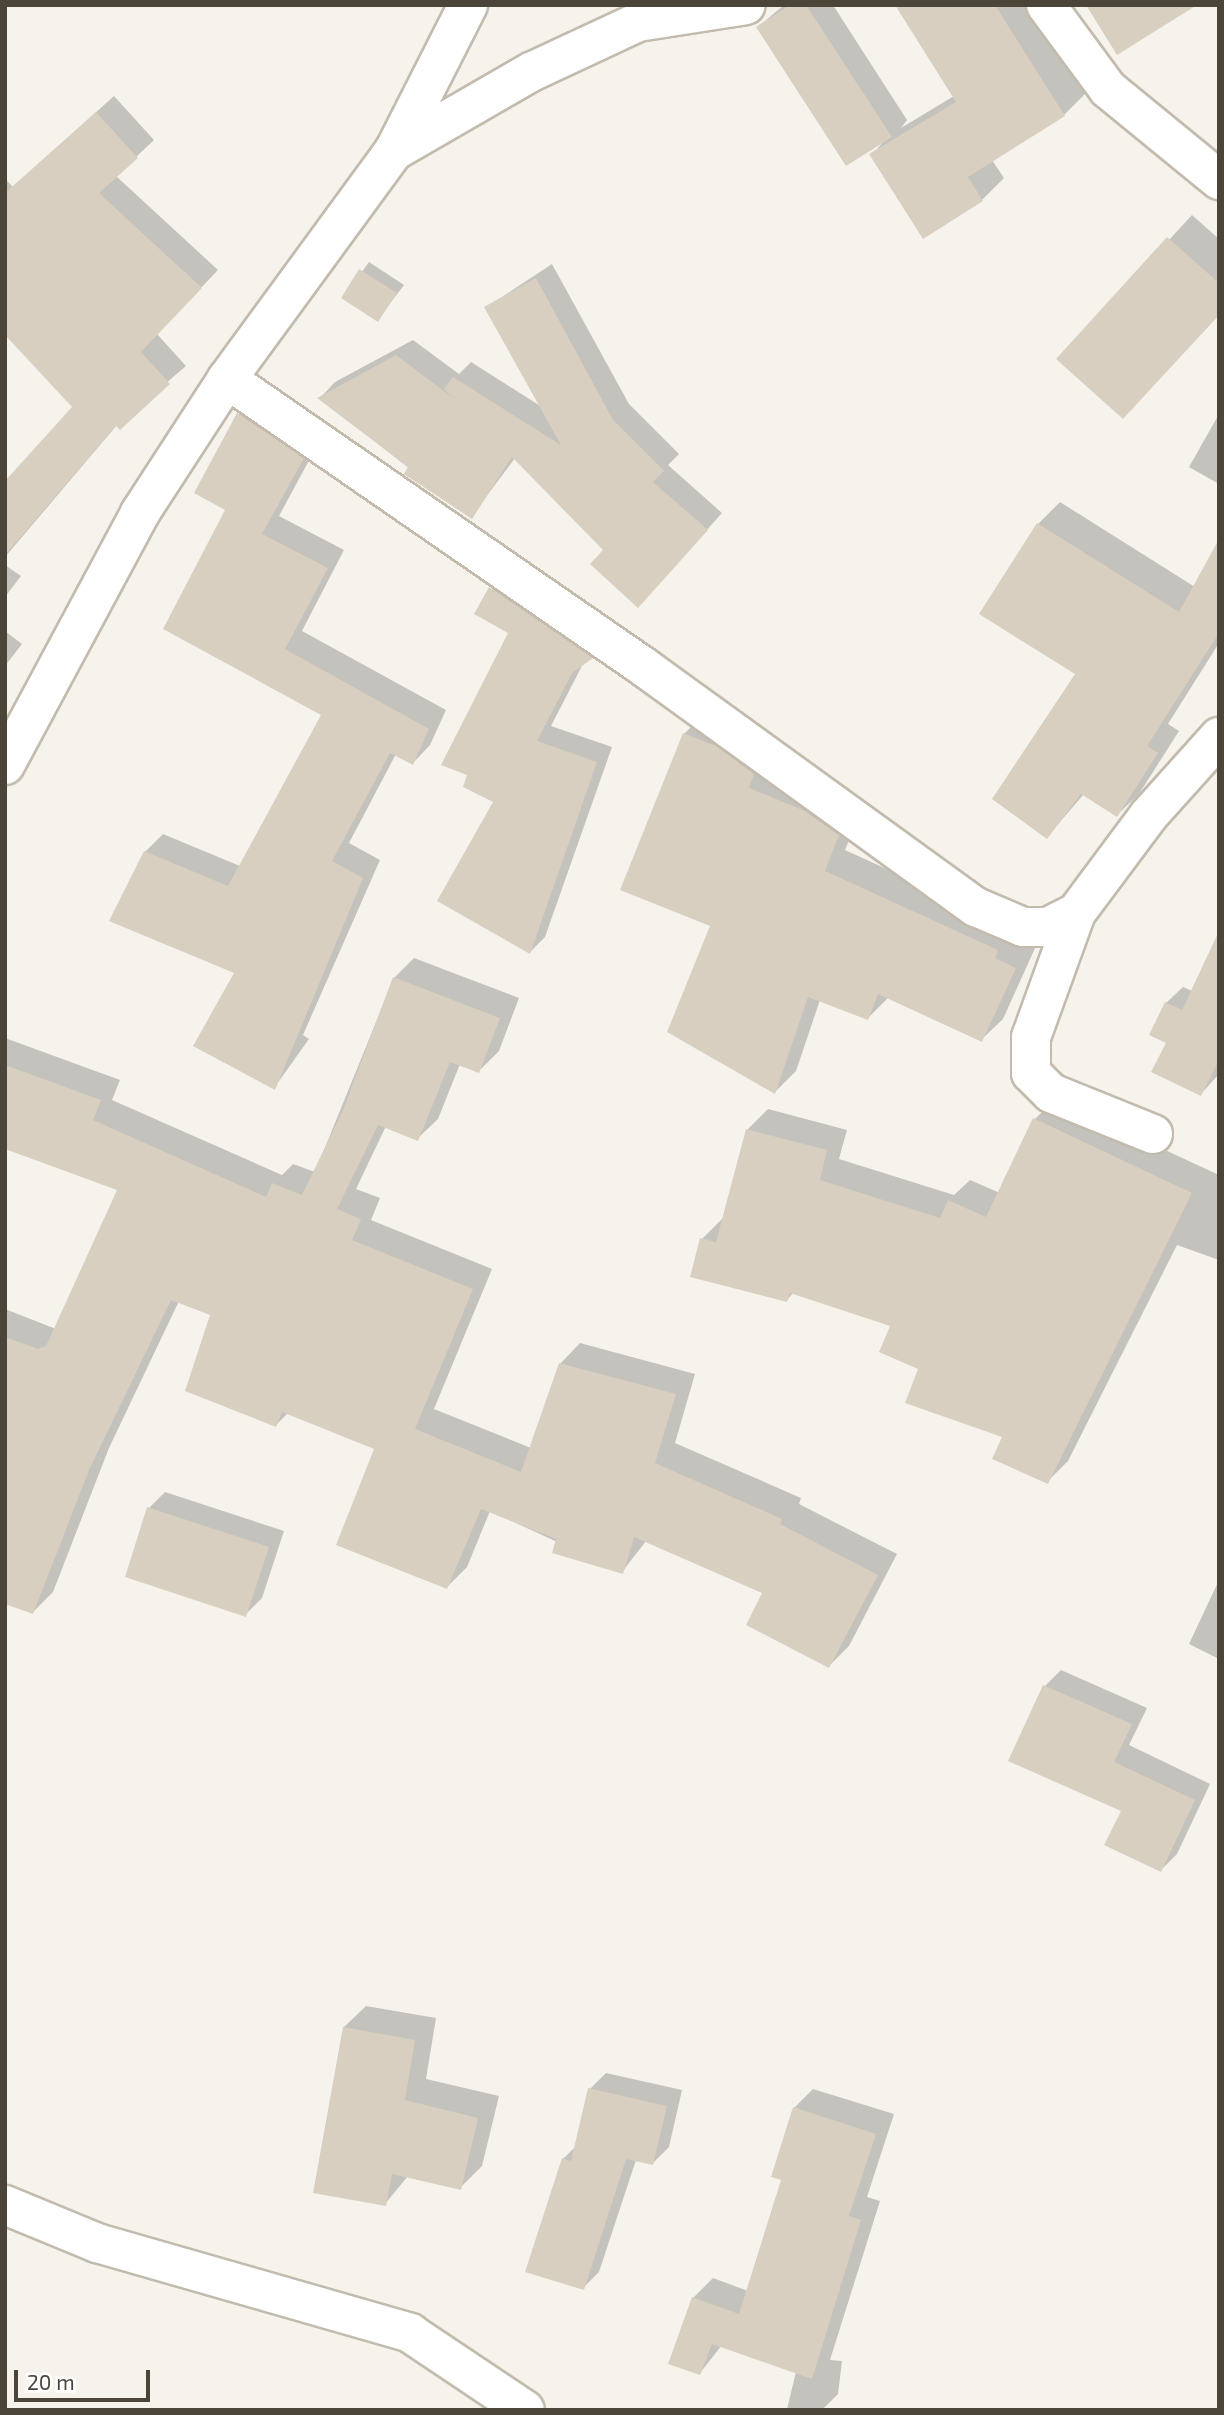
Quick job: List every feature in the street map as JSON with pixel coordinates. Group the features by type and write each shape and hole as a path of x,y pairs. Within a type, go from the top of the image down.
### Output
{"street":[{"path":"5,765 140,513 227,379 394,151 468,5"},
{"path":"394,151 633,14 746,5"},
{"path":"1046,5 1108,89 1219,180"},
{"path":"227,379 644,667 976,907 1023,927 1048,927 1076,913"},
{"path":"1153,1134 1051,1093 1031,1073 1031,1037 1076,913 1149,815 1219,737"},
{"path":"5,2205 97,2244 410,2333 525,2410"}],"building":[{"path":"790,5 806,5 892,137 846,166 756,27"},
{"path":"895,5 995,5 1065,116 968,177 983,201 923,239 869,154 956,102"},
{"path":"1086,5 1197,5 1117,55"},
{"path":"96,112 138,158 99,193 202,288 141,352 170,384 120,430 116,426 5,555 5,481 72,407 5,335 5,193"},
{"path":"1167,237 1219,283 1219,315 1123,419 1056,359"},
{"path":"359,269 397,293 378,322 341,298"},
{"path":"536,278 613,420 664,471 653,482 708,530 638,608 590,564 603,550 512,457 472,519 404,474 408,467 317,398 396,355 453,398 444,389 453,377 561,445 484,307"},
{"path":"237,413 304,458 262,534 328,568 285,649 429,729 413,765 390,753 332,861 363,878 275,1090 193,1046 234,973 109,921 144,851 228,886 321,715 163,629 225,510 194,493"},
{"path":"1037,523 1179,612 1219,539 1219,633 1147,746 1158,753 1117,817 1081,794 1047,839 992,799 1075,674 979,614"},
{"path":"489,587 593,658 572,673 537,741 597,762 530,954 437,901 493,802 463,787 467,775 441,765 508,633 474,614"},
{"path":"683,733 718,747 754,774 749,788 805,811 839,835 825,871 998,950 995,958 1016,968 982,1042 878,994 868,1020 808,997 775,1094 667,1032 710,926 620,890"},
{"path":"1219,931 1219,1060 1201,1096 1151,1072 1166,1043 1149,1035 1165,1002 1182,1010"},
{"path":"393,977 500,1018 479,1073 450,1062 418,1141 378,1125 337,1209 361,1219 352,1240 473,1289 415,1429 521,1472 559,1363 676,1394 655,1463 782,1519 780,1524 878,1575 829,1668 746,1625 762,1593 634,1537 623,1574 552,1553 556,1539 481,1509 447,1589 336,1545 374,1449 282,1412 276,1427 185,1391 210,1315 171,1300 89,1470 33,1614 5,1604 5,1337 38,1349 46,1346 117,1190 5,1149 5,1065 101,1100 93,1120 266,1197 272,1183 302,1195 343,1110"},
{"path":"1033,1118 1192,1193 1048,1484 992,1459 1002,1437 905,1403 918,1369 879,1352 890,1326 790,1293 787,1302 690,1277 700,1238 716,1242 746,1129 827,1150 820,1180 940,1218 948,1200 986,1217"},
{"path":"147,1507 269,1547 246,1617 125,1577"},
{"path":"1043,1685 1132,1724 1114,1762 1195,1800 1161,1872 1104,1845 1121,1811 1008,1761"},
{"path":"343,2027 415,2040 405,2100 478,2118 461,2190 392,2174 386,2206 313,2193"},
{"path":"588,2088 667,2106 653,2165 626,2159 584,2290 525,2272 562,2158 571,2161"},
{"path":"793,2107 876,2134 849,2216 861,2220 812,2379 712,2344 700,2375 668,2364 692,2297 739,2314 781,2180 771,2177"}]}
